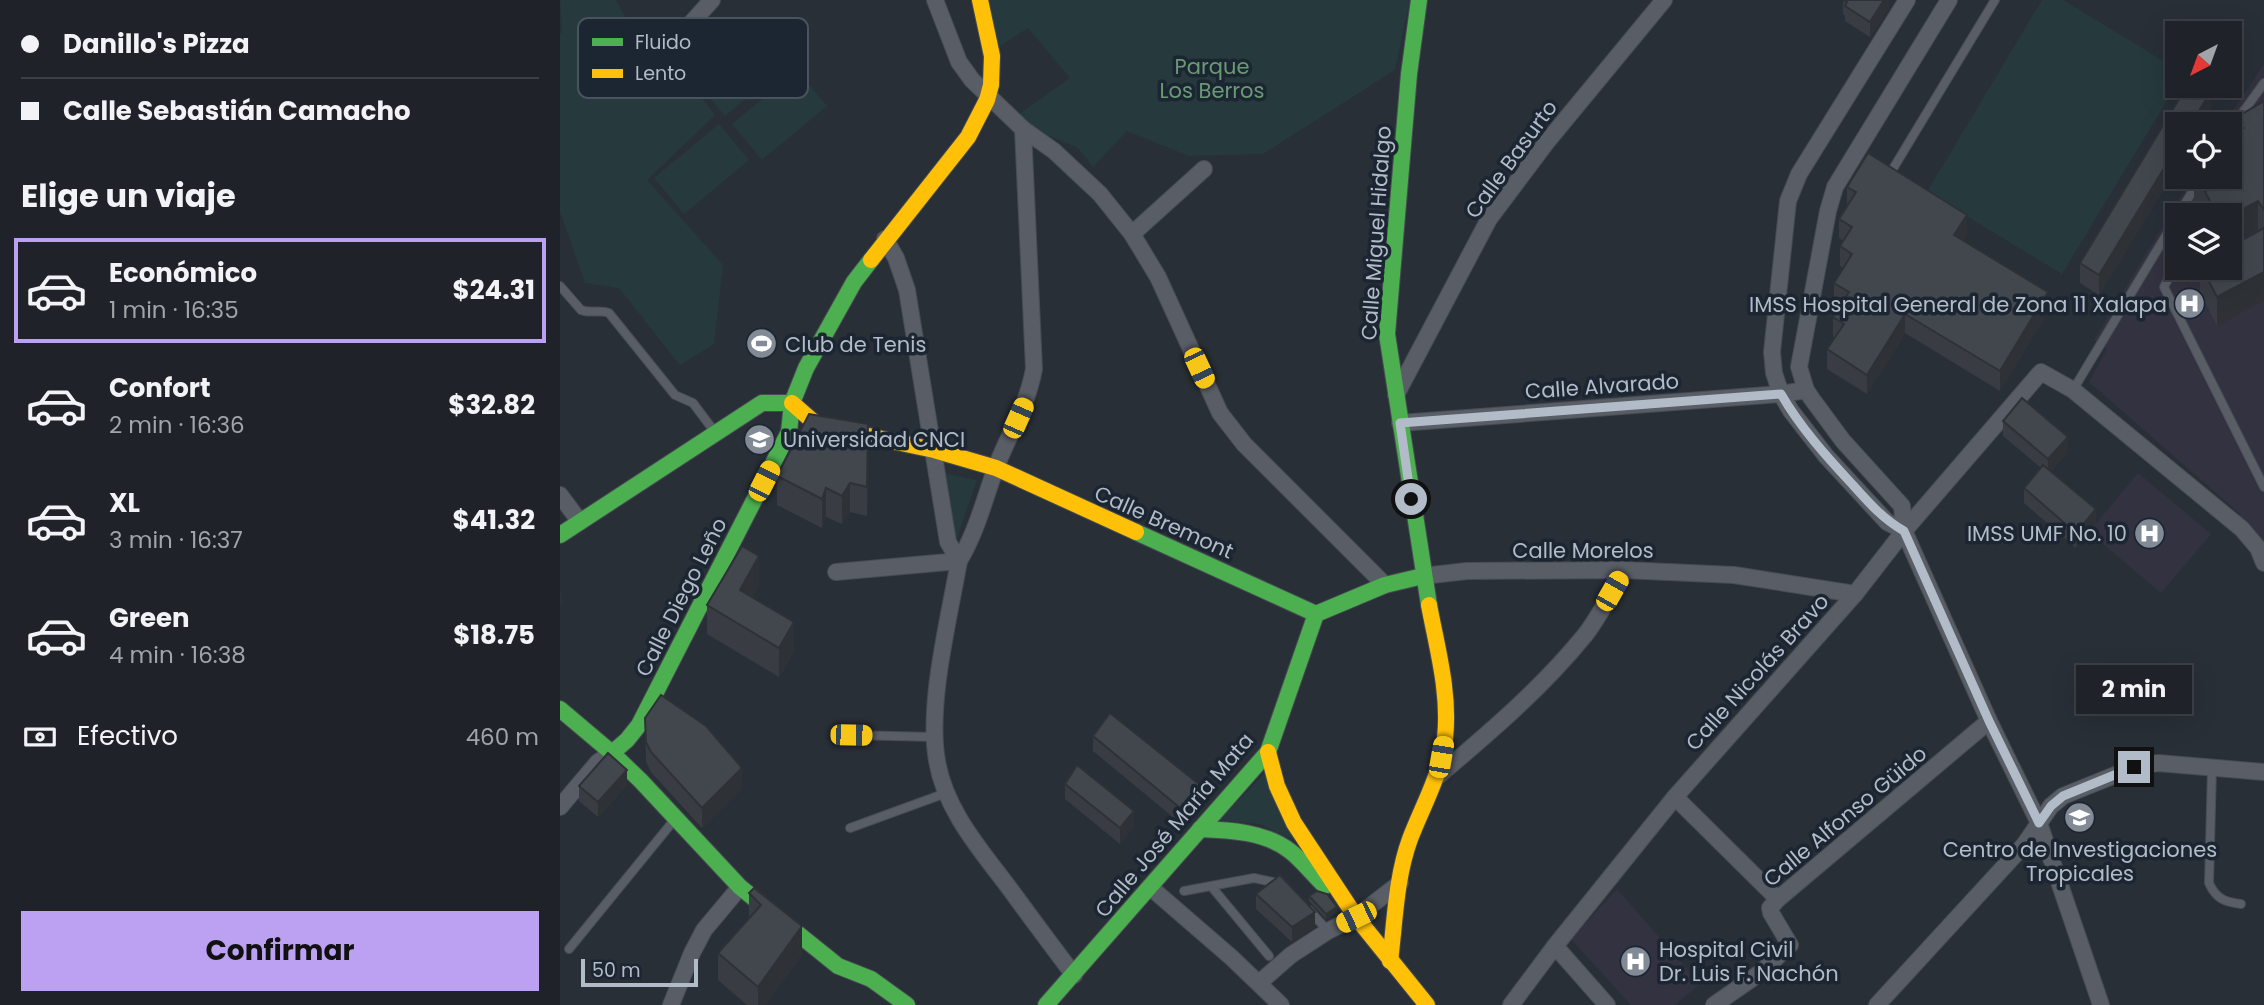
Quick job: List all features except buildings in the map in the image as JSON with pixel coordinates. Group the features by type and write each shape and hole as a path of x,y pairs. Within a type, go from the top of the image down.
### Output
{"main road":[{"name":"Calle Diego Leño","path":"612,753 627,740 645,713 789,432 792,403 806,368 854,282 968,138 982,114 994,71 981,0"},
{"name":"Calle Miguel Hidalgo","path":"1390,961 1400,883 1409,841 1437,777 1445,737 1444,687 1423,576 1387,334 1409,74 1419,0"},
{"name":"Calle Bremont","path":"792,403 817,425 934,450 996,468 1316,614"},
{"path":"560,534 762,404 792,403"},
{"name":"Calle Morelos","path":"1316,614 1385,585 1423,576"},
{"name":"Calle José María Mata","path":"1046,1005 1268,752 1316,614"},
{"path":"560,709 641,781 740,887 838,966 871,979 907,1005"},
{"path":"560,727 583,729"},
{"path":"1268,752 1277,786 1294,823 1356,917 1427,1005"},
{"path":"1200,829 1258,836 1287,849 1356,917"}],"street":[{"path":"696,18 712,0"},
{"path":"935,0 960,62 972,80 1023,129 1054,152 1100,194 1132,234 1158,277 1220,413 1244,444 1385,585"},
{"name":"Calle Basurto","path":"1396,396 1489,219 1546,143 1664,0"},
{"path":"1904,531 1887,522 1826,456 1791,411 1781,394 1774,373 1772,352 1788,201 1799,174 1907,0"},
{"path":"1949,0 1835,187 1828,211 1799,367 1807,390 1843,441 1902,506 1904,531 1989,721 2039,823 2101,1005"},
{"path":"1023,129 1034,369 1030,393 996,468 970,544 959,561 937,690 934,737 937,762 946,793 967,832 1074,975"},
{"path":"1132,234 1205,169"},
{"path":"886,239 896,258 906,290 948,542 959,561"},
{"name":"Calle Nicolás Bravo","path":"1511,1005 1675,797 1855,594 1904,531 2041,372 2073,390"},
{"name":"Calle Alvarado","path":"1400,423 1807,390"},
{"path":"2073,390 2242,529 2258,548 2264,563"},
{"path":"560,495 580,522"},
{"path":"836,572 959,561"},
{"path":"1437,777 1476,745 1551,675 1587,632 1624,570"},
{"name":"Calle Morelos","path":"1423,576 1467,571 1624,570 1734,575 1855,594"},
{"name":"Calle Alfonso Güido","path":"1714,1005 1760,973 1790,944 1771,913 1770,908 1778,899 1989,721"},
{"path":"560,807 598,762 612,753"},
{"path":"1877,1005 2024,845 2051,806 2063,796 2134,767 2158,763 2264,772"},
{"path":"1675,797 1778,899"},
{"path":"1259,983 1291,955 1356,917 1400,883"},
{"path":"671,1005 692,953 705,930 740,887"},
{"path":"1150,887 1281,1005"},
{"path":"1555,946 1607,1005"}],"lane":[{"path":"1888,177 1995,0"},
{"path":"2241,112 2264,83"},
{"path":"2073,390 2165,238"},
{"path":"2168,280 2164,287 2264,487"},
{"path":"560,286 582,310 604,310 609,313 675,395 693,403 716,433"},
{"path":"851,735 934,737"},
{"path":"2212,768 2209,883 2213,892 2224,902 2241,904"},
{"path":"850,828 946,793"},
{"path":"569,949 675,819"},
{"path":"1184,891 1254,878 1286,885 1294,894"},
{"path":"1211,886 1269,956"},
{"path":"1303,903 1328,931"}],"shaded area":[{"name":"IMSS Hospital General de Zona 11 Xalapa","path":"2264,64 2264,564 2239,513 2089,382 2107,349 2094,340 2165,222 2165,280 2242,280 2242,203 2176,203 2185,189 2242,189 2242,112 2232,112"},
{"name":"IMSS UMF No. 10","path":"2138,473 2211,534 2161,593 2089,532"},
{"name":"Hospital Civil Dr. Luis F. Nachón","path":"1617,889 1700,984 1675,1005 1631,1005 1571,939"}],"green space":[{"path":"560,0 616,0 626,18 578,18 578,98 702,98 715,115 647,180 723,265 714,344 680,365 619,288 585,283 560,211"},
{"name":"Parque Los Berros","path":"980,0 1410,0 1395,70 1263,154 1189,156 1127,131 1093,167 1078,148 1036,130 1019,114 1070,78 1028,28 997,48"},
{"path":"2042,0 2063,0 2165,62 2165,98 2169,98 2062,274 1927,192"},
{"path":"808,83 827,106 762,160 732,124 763,98 808,98"},
{"path":"710,98 747,98 725,116"},
{"path":"719,124 749,160 684,214 654,178"},
{"path":"939,472 977,480 953,550"},
{"path":"1266,772 1297,841 1259,824 1219,820"}],"traffic: fast":[{"path":"1419,0 1409,74 1387,334 1429,605"},
{"path":"612,753 639,725 789,432 792,403 806,368 854,282 871,260"},
{"path":"560,535 762,403 792,403"},
{"path":"1136,532 1316,614"},
{"path":"1316,614 1385,585 1423,576"},
{"path":"1046,1005 1268,752 1316,614"},
{"path":"560,709 641,781 740,887 838,966 871,979 907,1005"},
{"path":"1200,829 1235,831 1270,840 1295,855 1325,886"}],"traffic: slow":[{"path":"871,260 968,137 987,100 991,85 992,56 980,0"},
{"path":"792,403 817,425 934,450 996,468 1136,532"},
{"path":"1390,961 1405,854 1436,777 1445,738 1444,687 1429,605"},
{"path":"1268,752 1277,786 1294,823 1356,917 1427,1005"}],"place":[{"name":"IMSS Hospital General de Zona 11 Xalapa","path":"2190,304"},
{"name":"Club de Tenis","path":"762,344"},
{"name":"Universidad CNCI","path":"760,439"},
{"name":"IMSS UMF No. 10","path":"2150,533"},
{"name":"Centro de Investigaciones Tropicales","path":"2080,817"},
{"name":"Hospital Civil Dr. Luis F. Nachón","path":"1636,961"}],"route":[{"path":"1411,499 1400,423 1781,394 1826,456 1887,522 1904,531 1989,721 2039,823 2051,806 2063,796 2134,767"}]}
